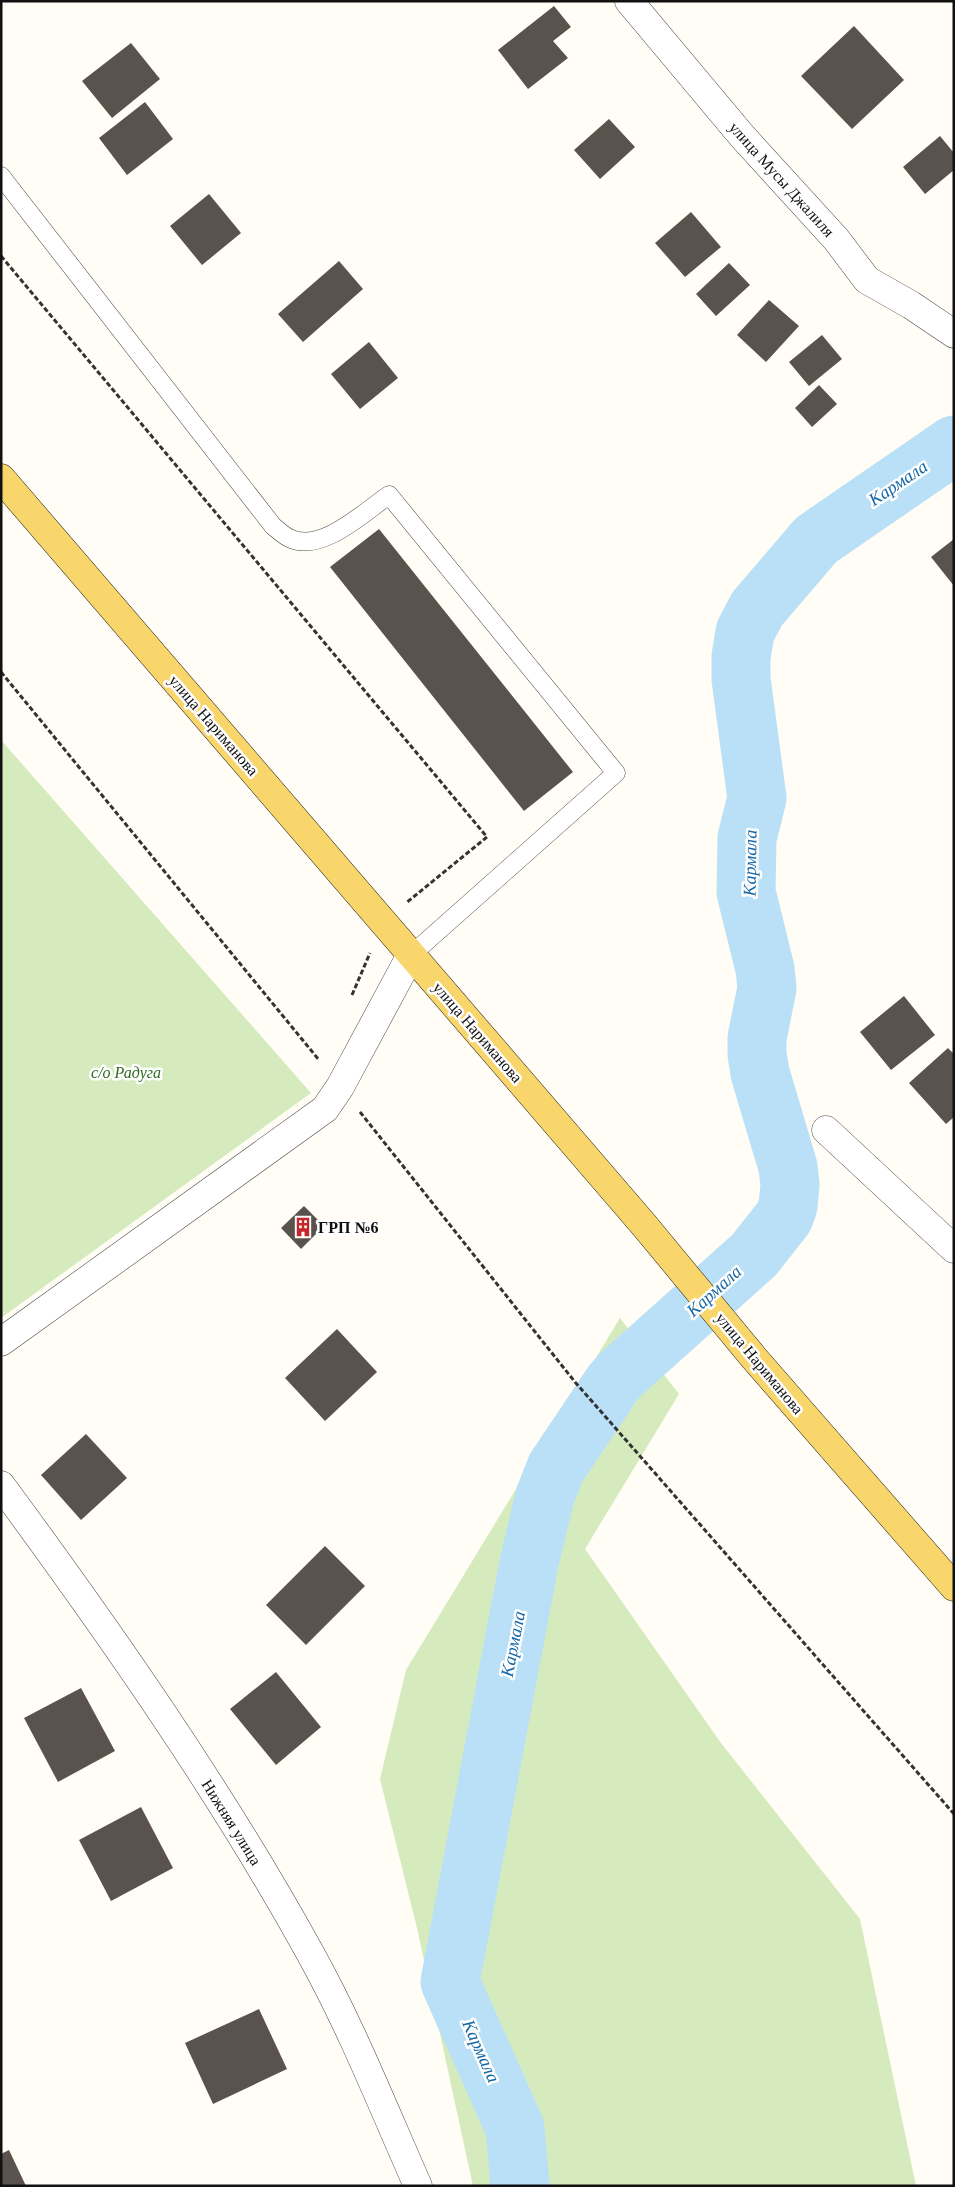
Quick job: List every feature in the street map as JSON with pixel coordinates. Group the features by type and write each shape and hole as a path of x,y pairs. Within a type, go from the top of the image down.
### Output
{"main road":[{"name":"улица Нариманова","path":"1,478 644,1225 754,1358 954,1587"}],"street":[{"name":"улица Мусы Джалиля","path":"629,1 742,136 836,239 867,280 911,305 954,334"},
{"path":"1,1342 325,1109 340,1086 411,955"},
{"path":"826,1130 954,1249"},
{"name":"Нижняя улица","path":"1,1484 197,1765 267,1878 310,1953 418,2186"}],"lane":[{"path":"1,176 273,526 290,538 310,542 330,537 389,495 616,773 411,955"}],"path":[{"path":"1,256 487,837"},
{"path":"1,672 340,1086 575,1382 954,1814"}],"green space":[{"name":"с/о Радуга","path":"1,740 311,1093 1,1318"},
{"path":"620,1318 679,1394 585,1549 721,1743 860,1919 916,2186 473,2186 417,1928 380,1779 406,1670"}],"building":[{"path":"554,6 571,27 553,41 568,58 528,89 498,50"},
{"path":"854,26 904,80 852,129 801,76"},
{"path":"131,43 160,79 112,118 82,81"},
{"path":"145,102 173,139 127,175 99,138"},
{"path":"609,119 635,147 600,179 574,150"},
{"path":"940,136 954,153 954,170 925,194 903,167"},
{"path":"209,194 241,233 202,265 170,226"},
{"path":"691,212 721,247 685,277 655,243"},
{"path":"339,261 363,289 303,342 278,314"},
{"path":"729,263 750,285 716,316 696,294"},
{"path":"769,300 799,326 766,362 737,335"},
{"path":"822,335 842,359 809,386 789,362"},
{"path":"369,342 398,378 360,409 331,374"},
{"path":"819,385 837,404 812,427 795,408"},
{"path":"379,529 573,772 524,811 330,567"},
{"path":"954,539 954,586 931,557"},
{"path":"904,996 935,1035 891,1070 860,1032"},
{"path":"948,1048 954,1054 954,1117 946,1124 909,1083"},
{"name":"ГРП №6","path":"304,1206 324,1226 301,1249 281,1228"},
{"path":"337,1329 377,1372 325,1421 285,1378"},
{"path":"86,1434 127,1478 81,1520 41,1475"},
{"path":"325,1546 365,1586 306,1645 266,1605"},
{"path":"276,1672 321,1727 276,1765 230,1709"},
{"path":"81,1688 115,1751 58,1782 24,1718"},
{"path":"141,1807 173,1868 111,1901 79,1840"},
{"path":"259,2009 287,2069 213,2104 185,2043"},
{"path":"9,2150 26,2186 1,2186 1,2154"}],"waterway":[{"name":"Кармала","path":"520,2186 515,2128 450,1982 529,1563 545,1496 556,1468 613,1383 754,1255 784,1217 788,1206 790,1185 788,1167 760,1073 757,1054 757,1038 767,988 765,969 746,892 747,838 757,798 741,679 741,657 745,632 757,609 816,540 954,445"}],"place":[{"name":"ГРП №6","path":"303,1227"}]}
